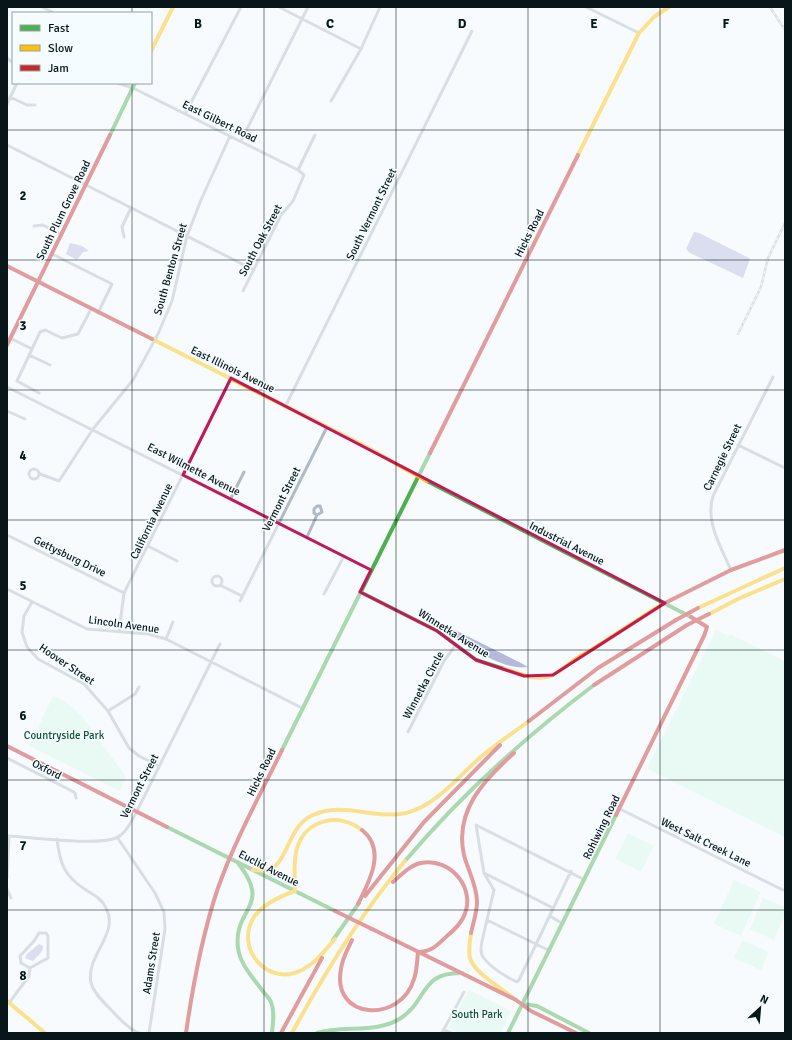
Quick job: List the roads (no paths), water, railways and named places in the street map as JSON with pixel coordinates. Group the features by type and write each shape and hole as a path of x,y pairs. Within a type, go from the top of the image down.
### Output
{"main road":[{"path":"152,49 173,7"},
{"name":"Hicks Road","path":"186,1033 195,971 201,945 229,858 417,476 639,33 654,17 669,7"},
{"name":"South Plum Grove Road","path":"7,345 135,84"},
{"name":"East Illinois Avenue","path":"7,266 98,313 368,447 417,476"},
{"name":"Industrial Avenue","path":"417,476 664,603 707,627"},
{"path":"664,603 731,570 785,550"},
{"path":"253,870 266,870 274,867 293,833 302,822 313,815 333,810 388,815 403,813 419,808 436,796 492,747 599,668 698,608 785,568"},
{"path":"292,1033 328,970 361,918 447,813 477,782 535,729 617,668 687,625 740,598 785,579"},
{"name":"Winnetka Avenue","path":"360,592 437,631 455,646 476,660 524,676 546,677 553,675 577,657 590,651 664,603"},
{"name":"Rohlwing Road","path":"508,1033 564,924 704,636 707,627"},
{"path":"516,1000 471,962 469,949 476,896 462,850 461,833 466,811 479,788 525,742 535,729"},
{"path":"281,1033 321,960 358,904 424,822 452,791 510,735"},
{"name":"Euclid Avenue","path":"7,746 238,863 516,1000 531,1011 576,1033"},
{"path":"334,939 316,960 294,974 275,974 264,968 254,958 248,940 249,929 254,918 267,906 295,891 296,852 304,834 321,821 331,819 346,820 364,831 371,842 374,851 374,867 358,904"},
{"path":"238,863 252,880 254,892 238,933 238,947 241,960 271,1001 273,1016 272,1033"},
{"path":"370,907 406,871 419,863 438,863 447,867 457,874 463,883 467,894 467,908 464,917 457,927 435,949 430,952 418,952 418,966 410,994 400,1007"},
{"path":"360,1014 351,1008 344,1000 340,988 339,976 343,956 361,918"},
{"path":"317,1033 342,1027 390,1024 400,1019 410,1011 437,978 448,973 462,974"},
{"path":"8,1002 45,1033"},
{"path":"522,1004 537,1006 589,1033"}],"street":[{"path":"42,7 52,12"},
{"path":"185,114 241,7"},
{"path":"279,7 361,49"},
{"path":"240,141 308,7"},
{"path":"331,101 361,49 380,7"},
{"path":"586,7 639,33"},
{"name":"South Vermont Street","path":"286,406 472,31"},
{"path":"7,104 16,84"},
{"name":"East Gilbert Road","path":"120,84 133,88 298,170"},
{"path":"10,97 27,105 35,105"},
{"path":"298,170 315,135"},
{"name":"South Benton Street","path":"40,474 59,481 93,429 133,380 155,340 172,301 188,236 200,200 230,136"},
{"path":"7,145 254,270"},
{"name":"South Oak Street","path":"243,291 281,215 293,201 303,182 304,175 298,170"},
{"path":"124,237 122,227 131,208"},
{"path":"34,226 43,225 61,234"},
{"path":"52,254 112,284 98,313"},
{"path":"39,393 17,381 42,330 60,338 78,334 91,309"},
{"path":"9,339 32,349"},
{"path":"29,355 50,365"},
{"name":"Carnegie Street","path":"731,570 714,531 709,513 712,496 773,377"},
{"name":"California Avenue","path":"119,632 124,594 231,378"},
{"name":"East Wilmette Avenue","path":"7,387 279,522 371,570"},
{"path":"7,411 25,419"},
{"name":"Vermont Street","path":"240,601 327,426"},
{"path":"738,445 785,468"},
{"path":"231,498 244,472"},
{"path":"307,537 317,515"},
{"name":"Gettysburg Drive","path":"7,535 124,594"},
{"path":"148,546 177,561"},
{"path":"324,594 344,556"},
{"path":"220,585 242,596"},
{"name":"Lincoln Avenue","path":"7,589 87,629 148,634 166,640 302,708"},
{"name":"Hoover Street","path":"32,602 24,616 22,632 27,647 38,659 84,684 108,710 129,748 139,756 159,766"},
{"path":"166,640 173,622"},
{"name":"Vermont Street","path":"117,838 128,826 137,811 220,644"},
{"name":"Winnetka Circle","path":"408,732 444,661 455,646"},
{"path":"108,710 135,694 140,687"},
{"name":"Oxford","path":"7,758 72,791 75,793 76,798"},
{"name":"West Salt Creek Lane","path":"620,809 785,891"},
{"path":"571,871 519,980 516,982 511,980 482,956 481,948 494,890 484,873 476,825 571,871 585,880"},
{"path":"7,878 8,836 57,840 99,840 117,838"},
{"name":"Adams Street","path":"117,838 155,893 164,912 165,929 149,1033"},
{"path":"57,840 59,858 64,871 73,881 99,898 107,908 109,920 107,936 91,969 91,984 103,1001 127,1026 139,1033"},
{"path":"484,873 553,908"},
{"path":"7,890 11,898"},
{"path":"550,916 564,924"},
{"path":"487,920 550,951"},
{"path":"8,1002 29,976 30,968 48,958 48,936 46,933 39,933 34,941 20,956 21,963 30,968"},
{"path":"442,1033 464,992"},
{"path":"444,1030 451,1033"}],"water":[{"path":"694,232 699,233 749,258 750,259 743,278 690,253 686,249"},
{"path":"70,243 82,246 89,251 83,252 77,260 66,254"},
{"path":"453,629 528,667 508,665 487,657 451,633 450,630"},
{"path":"39,944 43,946 42,951 33,961 25,958 27,954"}],"railway":[{"path":"770,7 785,30"},
{"path":"738,334 761,287 768,258 785,223"}],"park label":[{"name":"Countryside Park","path":"64,735"},
{"name":"South Park","path":"477,1014"}]}
